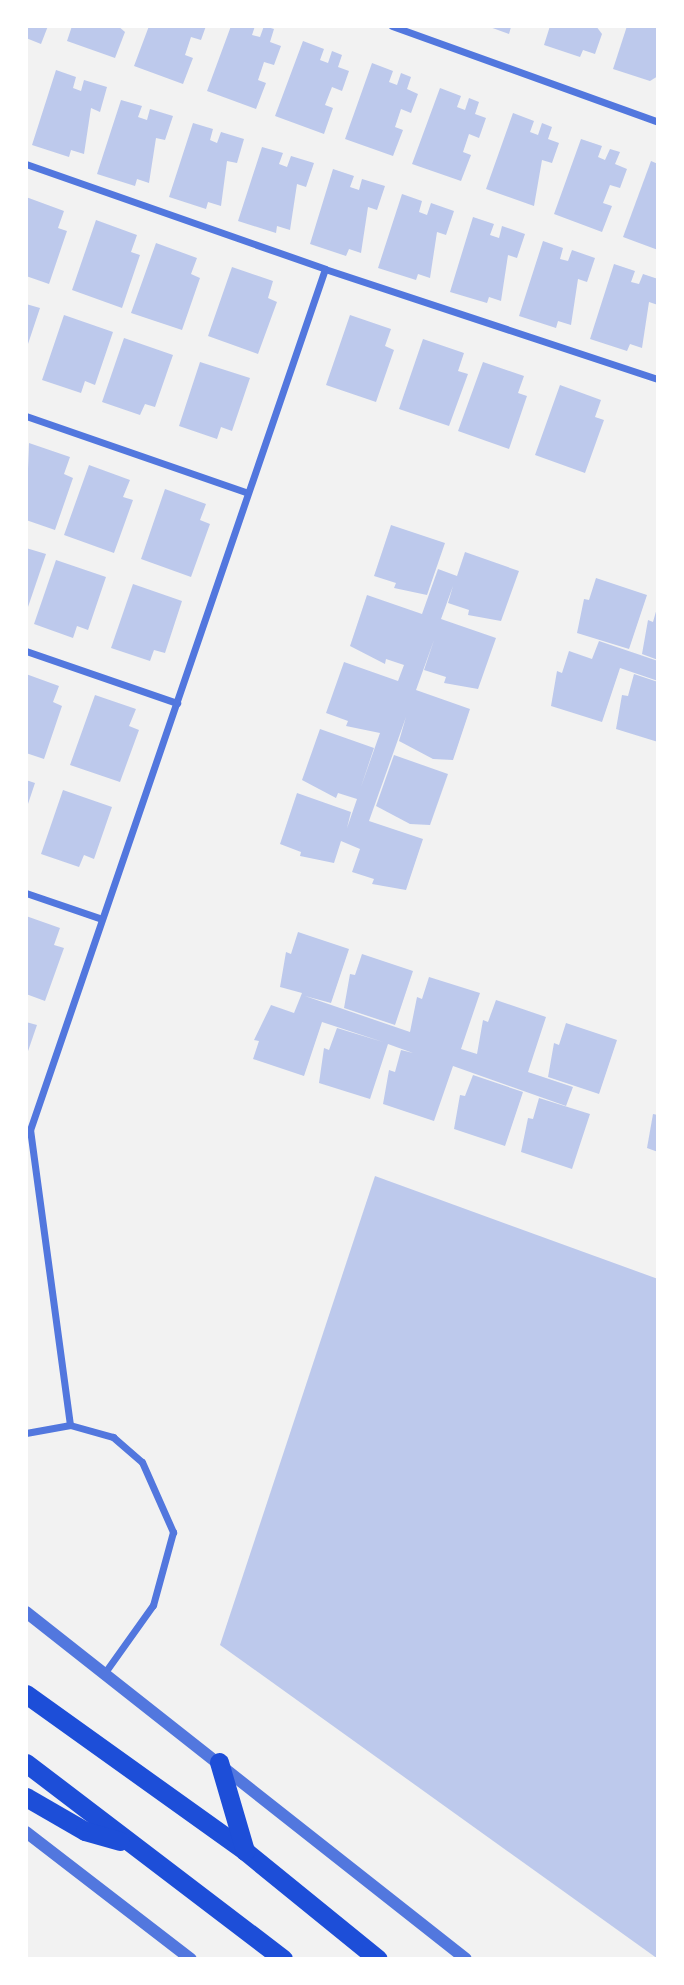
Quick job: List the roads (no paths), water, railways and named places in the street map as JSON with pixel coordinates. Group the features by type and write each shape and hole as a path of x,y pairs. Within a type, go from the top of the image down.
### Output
{"highway":[{"path":"30,1697 245,1851 377,1959"},
{"path":"219,1762 245,1851"},
{"path":"26,1763 283,1959"},
{"path":"26,1797 85,1832 128,1843"}],"street":[{"path":"392,26 658,122"},
{"path":"26,164 325,269 658,379"},
{"path":"70,1425 28,1129 177,704 246,492 325,269"},
{"path":"26,416 246,492"},
{"path":"26,651 177,704"},
{"path":"26,892 102,919"},
{"path":"26,1433 70,1425 113,1437 142,1462 173,1532 153,1605 106,1671"},
{"path":"26,1612 106,1671 466,1959"},
{"path":"26,1832 191,1959"}]}
